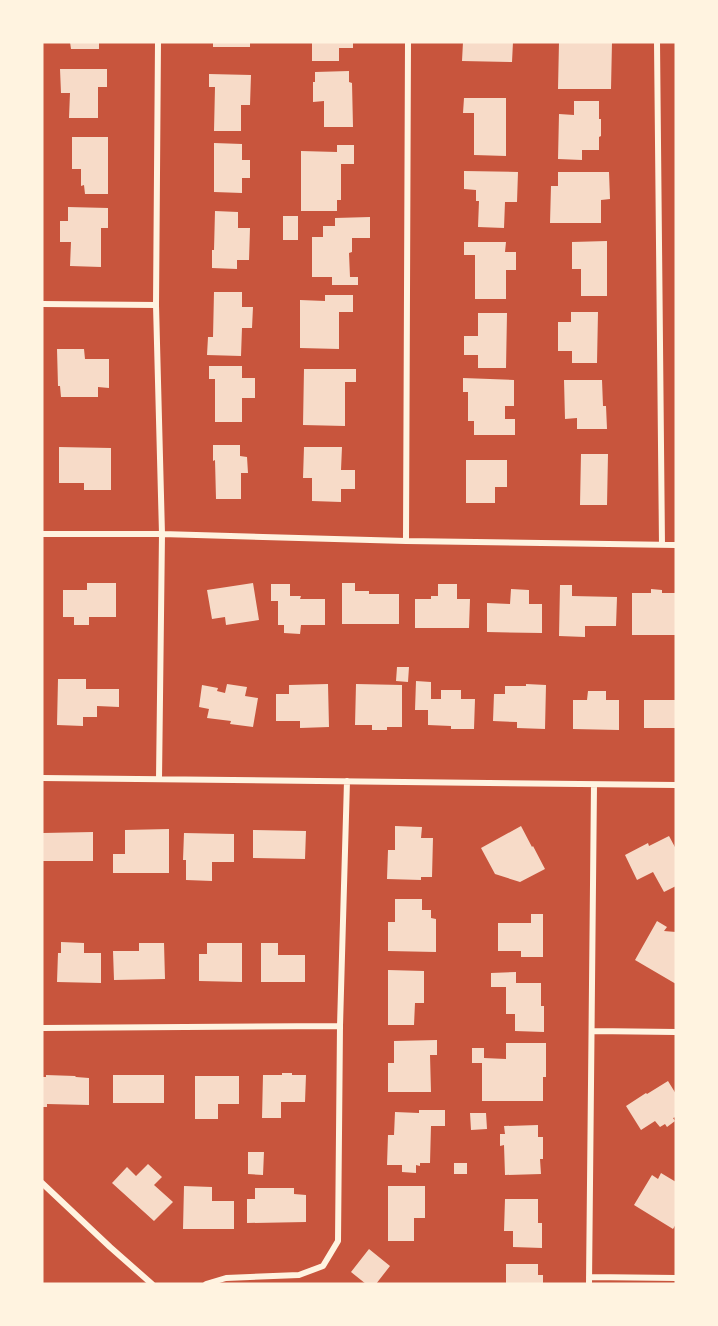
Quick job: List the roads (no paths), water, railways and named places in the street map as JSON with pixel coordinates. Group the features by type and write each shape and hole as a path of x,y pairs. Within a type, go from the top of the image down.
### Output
{"street":[{"path":"158,42 156,305 162,534 159,778"},
{"path":"406,541 408,42"},
{"path":"657,42 662,545"},
{"path":"42,304 156,305"},
{"path":"42,534 162,534 676,545"},
{"path":"42,778 676,786"},
{"path":"206,1284 226,1278 299,1275 323,1266 338,1241 340,1026 347,781"},
{"path":"594,785 589,1281 676,1278"},
{"path":"42,1028 340,1026"},
{"path":"592,1031 676,1032"},
{"path":"42,1183 152,1284"}]}
